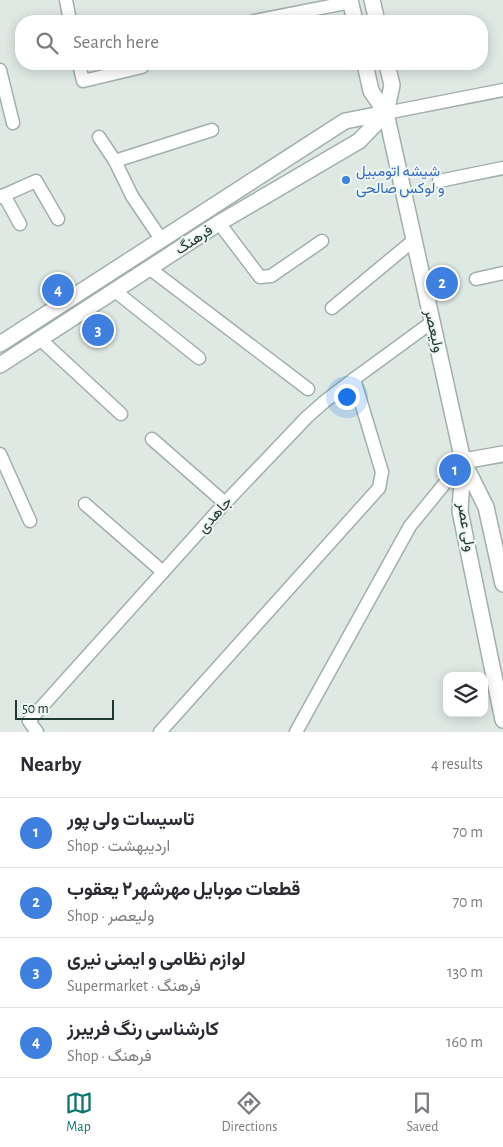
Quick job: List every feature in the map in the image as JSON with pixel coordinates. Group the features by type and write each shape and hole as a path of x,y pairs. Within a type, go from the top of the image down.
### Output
{"street":[{"path":"66,0 69,15"},
{"path":"372,0 376,15"},
{"path":"283,15 350,1 354,15"},
{"path":"0,70 13,123"},
{"path":"81,70 83,81 126,70"},
{"name":"ولیعصر","path":"366,70 371,91 386,113 463,462"},
{"name":"ولیعصر","path":"386,113 392,85 388,70"},
{"name":"فرهنگ","path":"0,344 345,121 503,90"},
{"name":"فرهنگ","path":"0,365 219,224 359,141 386,113"},
{"path":"115,161 212,130"},
{"path":"99,136 115,161 132,196 161,239"},
{"path":"439,182 503,168"},
{"path":"20,224 2,196 36,181 58,219"},
{"path":"219,224 260,277 271,276 322,241"},
{"path":"332,308 414,240"},
{"path":"149,268 308,389"},
{"path":"476,279 503,273"},
{"path":"115,291 199,358"},
{"name":"جاهدی","path":"37,732 29,721 225,503 307,417 354,379 432,322"},
{"path":"40,339 121,414"},
{"path":"160,732 379,488 382,472 354,379"},
{"path":"152,439 225,503"},
{"path":"0,454 30,521"},
{"path":"296,732 410,526 463,462 503,454"},
{"name":"ولی عصر","path":"463,462 486,507 503,584"},
{"name":"ولی عصر","path":"463,462 460,511 503,720"},
{"path":"85,504 163,572"}],"place":[{"name":"شیشه اتومبیل و لوکس صالحی","path":"346,180"},
{"name":"قطعات موبایل مهرشهر۲ یعقوب","path":"442,283"},
{"name":"کارشناسی رنگ فریبرز","path":"58,290"},
{"name":"لوازم نظامی و ایمنی نیری","path":"98,330"},
{"name":"تاسیسات ولی پور","path":"455,470"}]}
